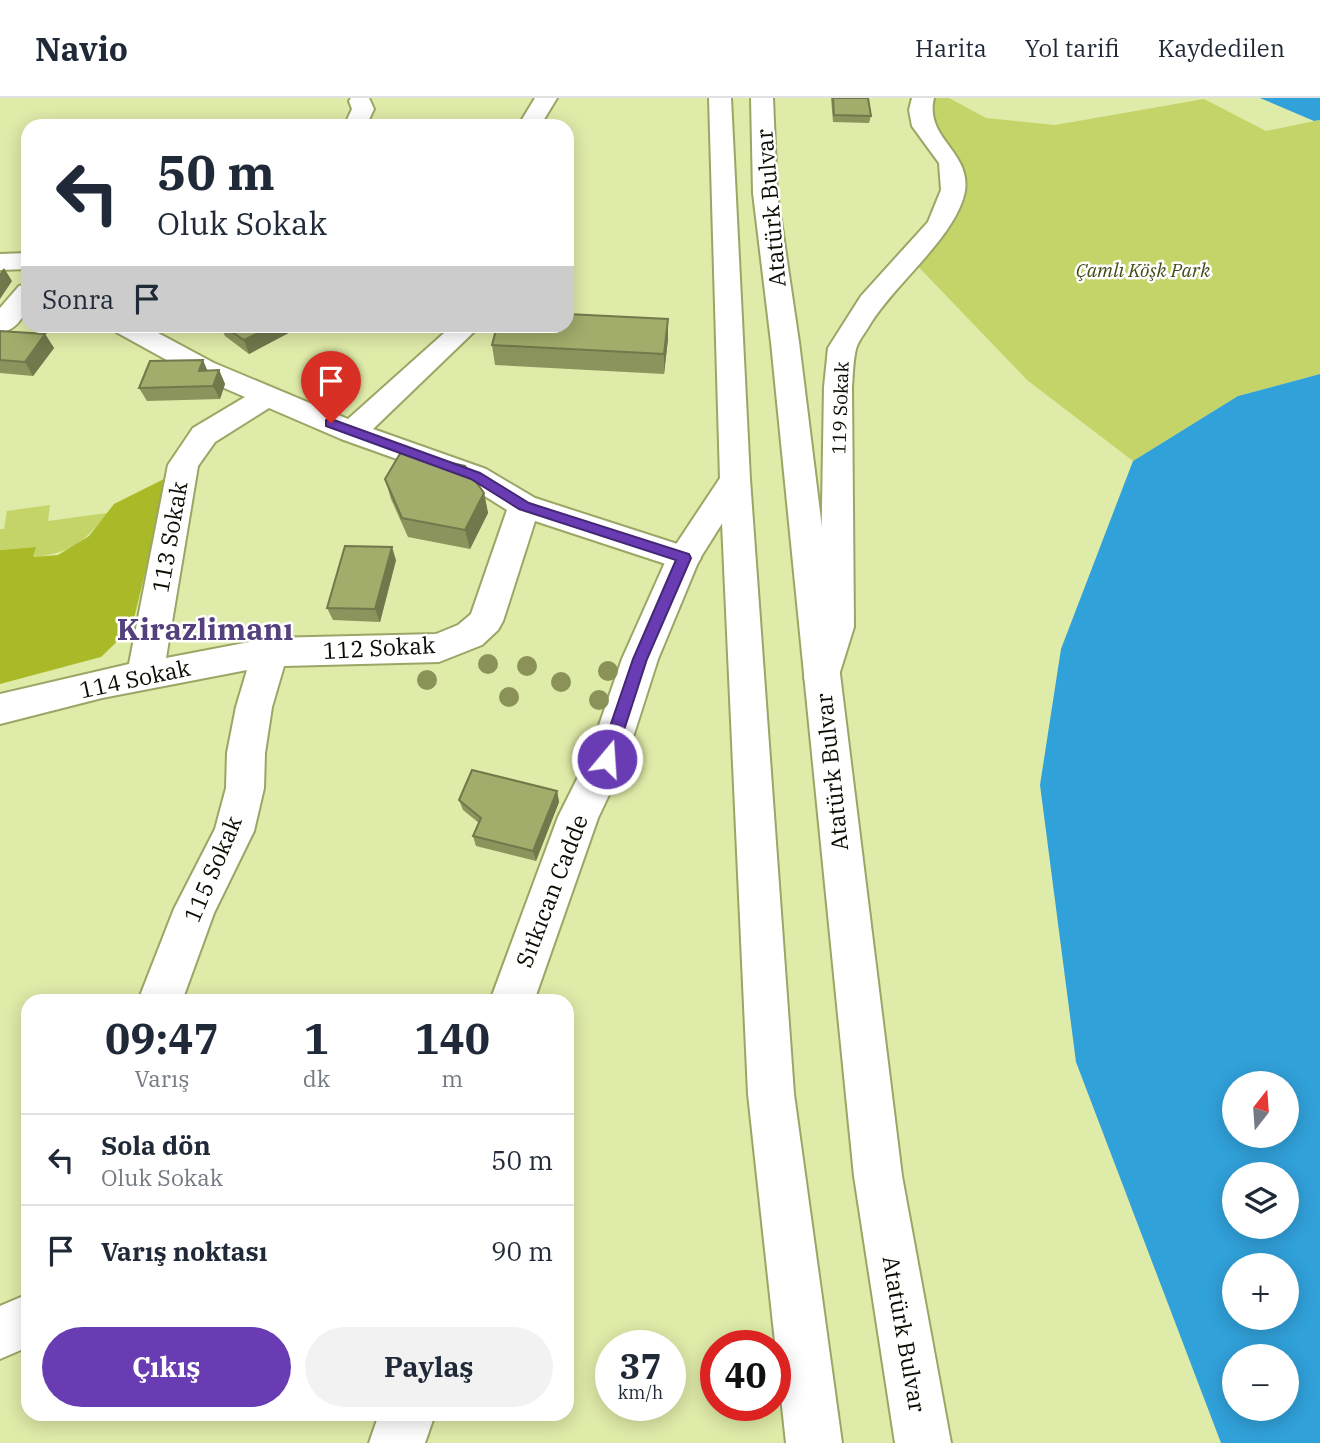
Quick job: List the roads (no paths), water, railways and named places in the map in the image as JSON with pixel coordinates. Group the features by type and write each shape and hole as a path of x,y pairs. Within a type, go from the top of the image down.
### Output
{"main road":[{"path":"534,119 547,98"},
{"name":"Atatürk Bulvar","path":"720,98 735,479 772,1094 814,1443"},
{"name":"Atatürk Bulvar","path":"762,98 765,193 878,1176 923,1443"},
{"name":"119 Sokak","path":"822,678 838,626 838,387 842,348 870,302 939,224 953,190 950,163 923,127 920,110 923,98"},
{"path":"358,119 363,109 360,101"},
{"path":"0,262 21,261"},
{"path":"0,325 21,300"},
{"path":"139,333 204,369 267,396 352,432 475,476 524,506 684,558"},
{"path":"352,432 459,333"},
{"name":"113 Sokak","path":"145,676 183,464 204,435 267,396"},
{"name":"Sıtkıcan Cadde","path":"515,994 578,817 607,759 640,659 684,558 735,479"},
{"name":"112 Sokak","path":"270,652 439,648 470,635 486,621 524,506"},
{"name":"114 Sokak","path":"0,709 145,676 270,652"},
{"name":"115 Sokak","path":"163,994 195,909 234,831 245,788 246,753 254,707 270,652"},
{"path":"0,1333 21,1323"},
{"path":"397,1443 405,1421"}],"water":[{"path":"1260,98 1320,98 1320,120 1314,121"},
{"path":"1320,374 1320,1443 1221,1443 1076,1062 1040,785 1061,649 1133,461 1238,396"}],"district":[{"name":"Kirazlimanı","path":"205,630"}],"park label":[{"name":"Çamlı Köşk Park","path":"1143,270"}]}
